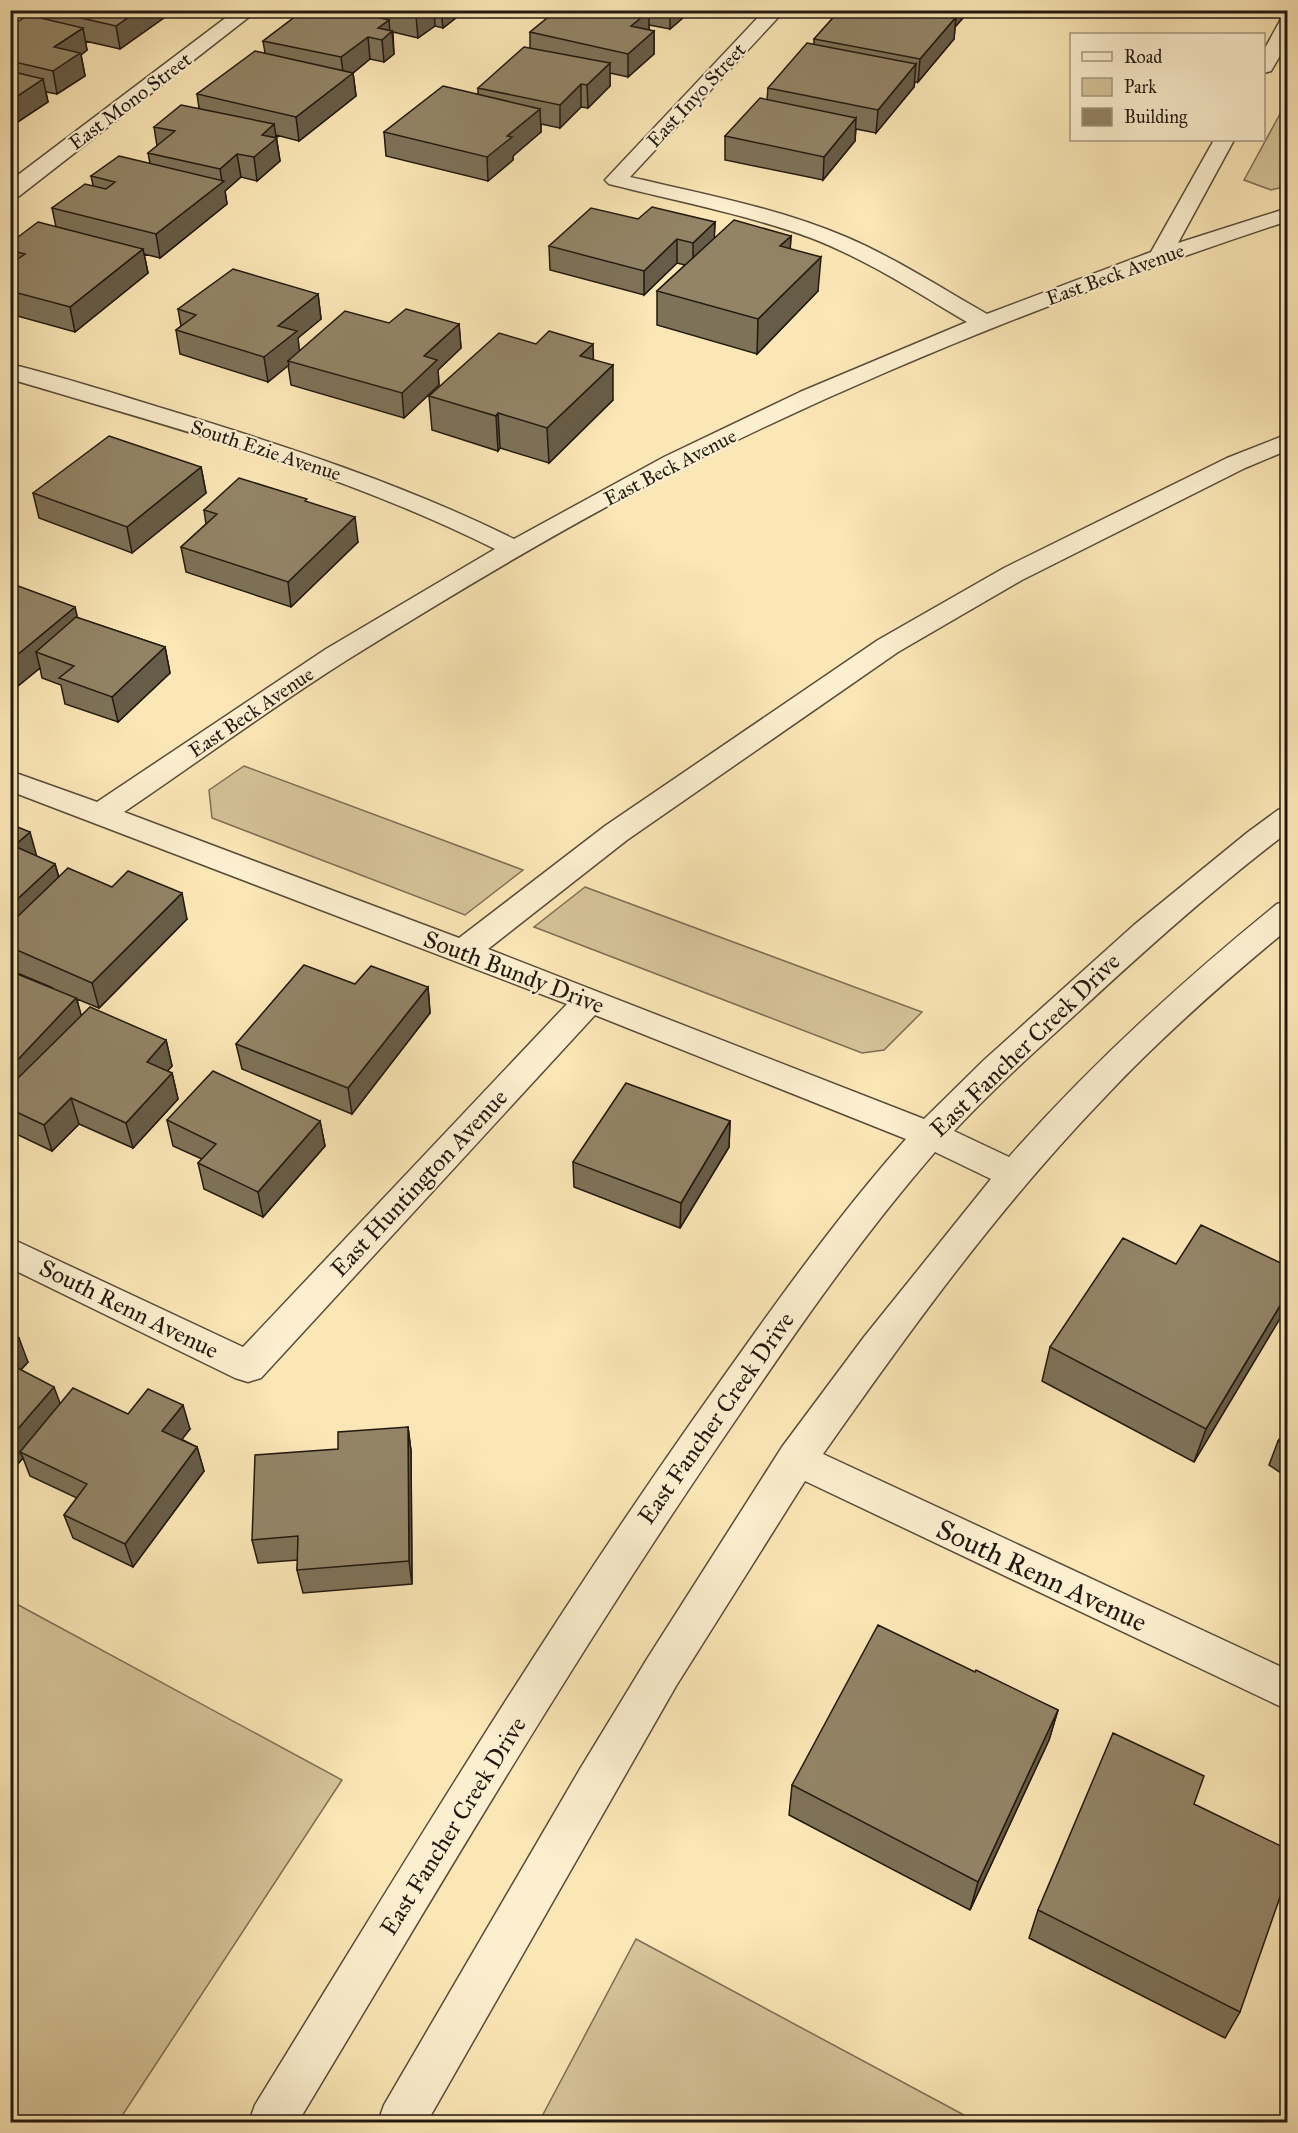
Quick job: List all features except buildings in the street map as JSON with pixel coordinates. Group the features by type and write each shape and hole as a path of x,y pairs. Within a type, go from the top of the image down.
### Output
{"street":[{"name":"East Mono Street","path":"10,192 249,10"},
{"name":"East Inyo Street","path":"776,10 615,180 749,211 820,235 886,266 985,323"},
{"path":"1265,63 1287,23"},
{"path":"1160,256 1223,141"},
{"name":"East Beck Avenue","path":"100,814 336,655 514,549 684,457 809,398 985,323 1160,256 1287,214"},
{"name":"South Ezie Avenue","path":"10,371 309,462 425,507 514,549"},
{"path":"463,952 616,833 888,646 1013,574 1236,463 1287,441"},
{"name":"South Bundy Drive","path":"10,780 590,1000 930,1135 1013,1174"},
{"name":"East Fancher Creek Drive","path":"272,2122 448,1832 618,1559 687,1457 820,1270 930,1135 986,1077 1146,930 1223,865 1287,818"},
{"path":"401,2122 699,1607 796,1460 906,1307 1013,1174 1111,1068 1219,968 1287,912"},
{"name":"East Huntington Avenue","path":"248,1367 590,1000"},
{"name":"South Renn Avenue","path":"10,1252 248,1367"},
{"name":"South Renn Avenue","path":"796,1460 1287,1690"}],"green space":[{"path":"1287,101 1287,186 1271,190 1244,180"},
{"path":"244,766 523,870 465,915 212,818 209,790"},
{"path":"585,887 922,1012 884,1050 862,1053 534,927"},
{"path":"11,1601 342,1780 118,2122 11,2122"},
{"path":"636,1939 977,2122 539,2122"}]}
